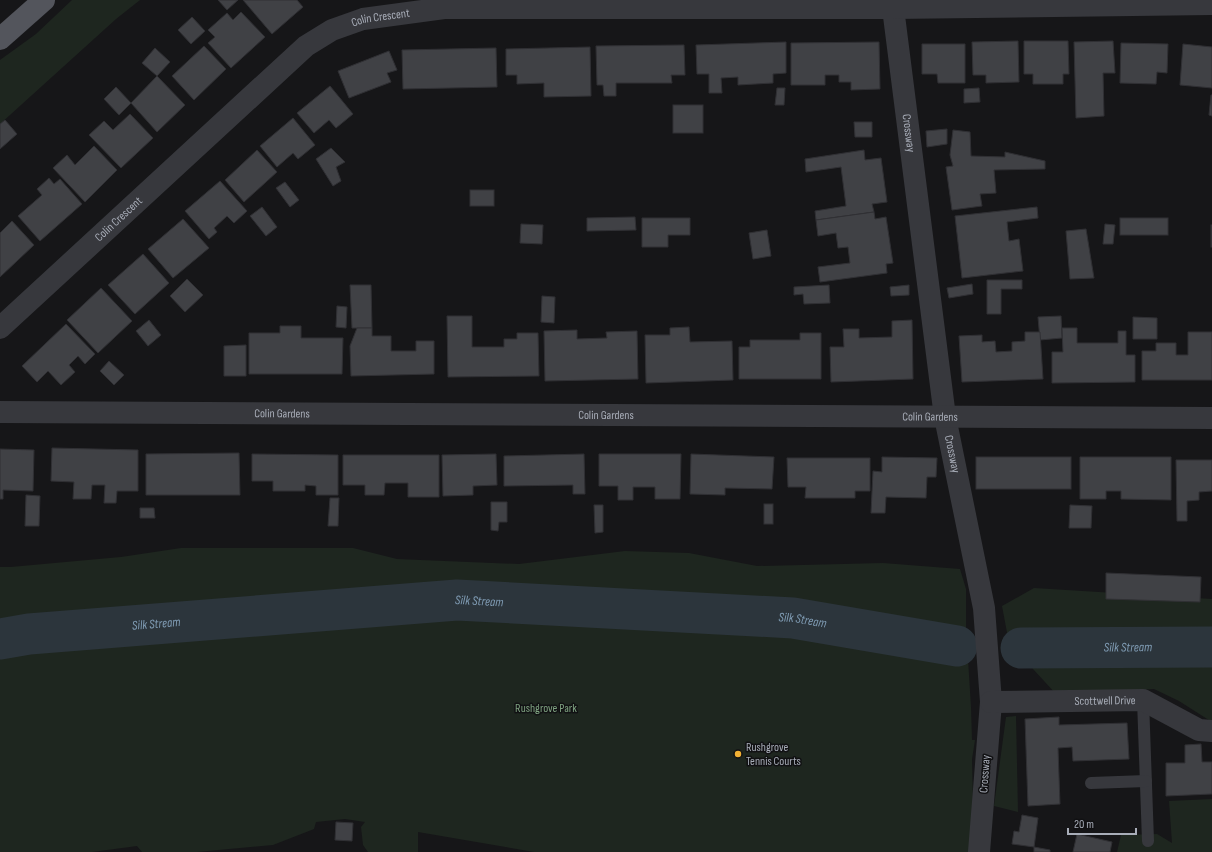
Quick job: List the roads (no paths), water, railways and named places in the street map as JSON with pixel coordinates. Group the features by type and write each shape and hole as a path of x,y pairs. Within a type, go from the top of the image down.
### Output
{"main road":[{"path":"0,34 31,0"},
{"path":"0,39 44,0"}],"street":[{"name":"Colin Crescent","path":"0,328 306,46 332,30 363,19 444,8 893,8 1212,4"},
{"name":"Crossway","path":"893,8 945,417 984,608 990,694 979,852"},
{"name":"Colin Gardens","path":"1,411 1212,418"},
{"name":"Scottwell Drive","path":"990,694 1143,700 1200,730 1212,731"}],"lane":[{"path":"1143,700 1148,841"},
{"path":"1091,783 1146,781"}],"waterway":[{"name":"Silk Stream","path":"0,639 29,634 457,600 793,618 957,646"},
{"name":"Silk Stream","path":"1021,648 1212,647"}],"place":[{"name":"Rushgrove Tennis Courts","path":"738,754"}],"park label":[{"name":"Rushgrove Park","path":"546,708"}]}
